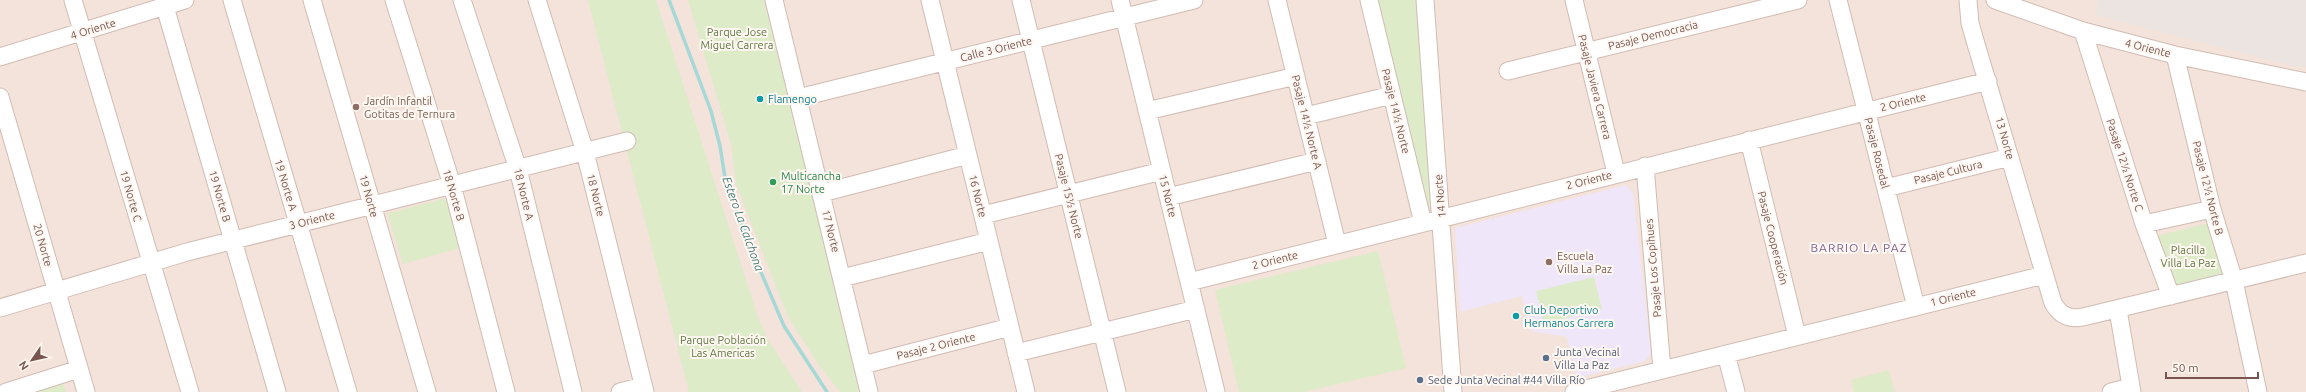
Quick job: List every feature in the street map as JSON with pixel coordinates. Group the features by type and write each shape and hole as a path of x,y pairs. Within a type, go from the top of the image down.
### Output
{"street":[{"name":"19 Norte C","path":"73,0 84,32 190,392"},
{"name":"4 Oriente","path":"0,57 84,32 164,3 186,0"},
{"name":"19 Norte A","path":"232,0 348,392"},
{"name":"19 Norte","path":"312,0 427,392"},
{"name":"18 Norte B","path":"394,0 452,185 506,392"},
{"name":"18 Norte A","path":"462,0 518,169 573,392"},
{"name":"18 Norte","path":"537,0 586,152 644,389"},
{"name":"16 Norte","path":"930,0 1026,392"},
{"name":"Pasaje 15½ Norte","path":"1021,0 1117,392"},
{"name":"15 Norte","path":"1120,0 1216,392"},
{"name":"Calle 3 Oriente","path":"798,98 1194,0"},
{"name":"Pasaje 14½ Norte A","path":"1277,0 1337,244"},
{"name":"Pasaje 14½ Norte","path":"1369,0 1423,222"},
{"name":"14 Norte","path":"1425,0 1442,217 1453,392"},
{"name":"Pasaje Javiera Carrera","path":"1574,0 1616,173"},
{"name":"Pasaje Democracia","path":"1508,71 1798,0"},
{"name":"Pasaje Rosedal","path":"1838,0 1916,306"},
{"name":"13 Norte","path":"1968,0 1970,23 2044,275"},
{"name":"4 Oriente","path":"1994,0 2083,32 2305,85"},
{"name":"17 Norte","path":"779,1 798,98 869,392"},
{"name":"19 Norte B","path":"164,3 277,392"},
{"name":"Pasaje 12½ Norte C","path":"2083,32 2144,224 2170,296"},
{"name":"Pasaje 12½ Norte B","path":"2175,55 2212,209 2234,281 2258,392"},
{"path":"1147,111 1296,76"},
{"name":"2 Oriente","path":"1189,282 1616,173 1988,81"},
{"path":"1306,116 1392,95"},
{"name":"20 Norte","path":"0,97 86,392"},
{"name":"Pasaje Cooperación","path":"1748,140 1797,336"},
{"name":"3 Oriente","path":"0,308 151,262 233,240 627,141"},
{"path":"822,193 968,155"},
{"name":"Pasaje Cultura","path":"1886,188 2010,157"},
{"path":"1168,197 1317,161"},
{"name":"Pasaje Los Copihues","path":"1645,166 1662,370"},
{"path":"983,215 1162,171"},
{"path":"2144,224 2212,209"},
{"path":"842,278 989,241"},
{"path":"2044,275 2053,303 2060,313 2065,316 2077,318 2118,310 2306,263"},
{"name":"1 Oriente","path":"1574,392 1612,387 1662,370 2044,275"},
{"path":"1016,354 1196,309"},
{"path":"2111,392 2132,389 2118,310"},
{"name":"Pasaje 2 Oriente","path":"862,365 1010,327"},
{"path":"1726,354 1736,392"},
{"path":"6,392 79,369"},
{"path":"620,392 644,389"}],"shaded area":[{"path":"0,0 2306,0 2306,392 0,392"},
{"path":"2098,0 2306,0 2306,67 2292,66 2096,15"},
{"name":"Escuela Villa La Paz","path":"1626,185 1633,193 1651,353 1645,361 1577,378 1567,337 1531,331 1522,296 1460,312 1455,228"}],"green space":[{"name":"Parque Población Las Americas","path":"588,0 656,0 756,311 767,338 802,392 689,392"},
{"name":"Parque Jose Miguel Carrera","path":"688,0 764,0 861,392 840,392 816,361 787,315 736,184 731,144"},
{"path":"1371,0 1423,0 1437,214 1425,216"},
{"path":"450,197 463,247 403,264 388,216 389,213"},
{"name":"Placilla Villa La Paz","path":"2209,223 2223,276 2168,291 2152,237"},
{"path":"1378,251 1406,368 1304,392 1239,392 1215,290"},
{"path":"1594,277 1602,309 1544,324 1536,291"},
{"path":"1889,370 1895,392 1854,392 1851,380"},
{"path":"62,380 66,392 18,392"}],"waterway":[{"name":"Estero La Calchona","path":"669,0 711,111 720,146 726,184 760,270 784,326 827,392"}],"place":[{"name":"Flamengo","path":"760,99"},
{"name":"Jardín Infantil Gotitas de Ternura","path":"356,107"},
{"name":"Multicancha 17 Norte","path":"773,182"},
{"name":"Escuela Villa La Paz","path":"1549,262"},
{"name":"Club Deportivo Hermanos Carrera","path":"1516,316"},
{"name":"Junta Vecinal Villa La Paz","path":"1546,358"},
{"name":"Sede Junta Vecinal #44 Villa Río","path":"1420,380"}],"district":[{"name":"BARRIO LA PAZ","path":"1859,248"}]}
